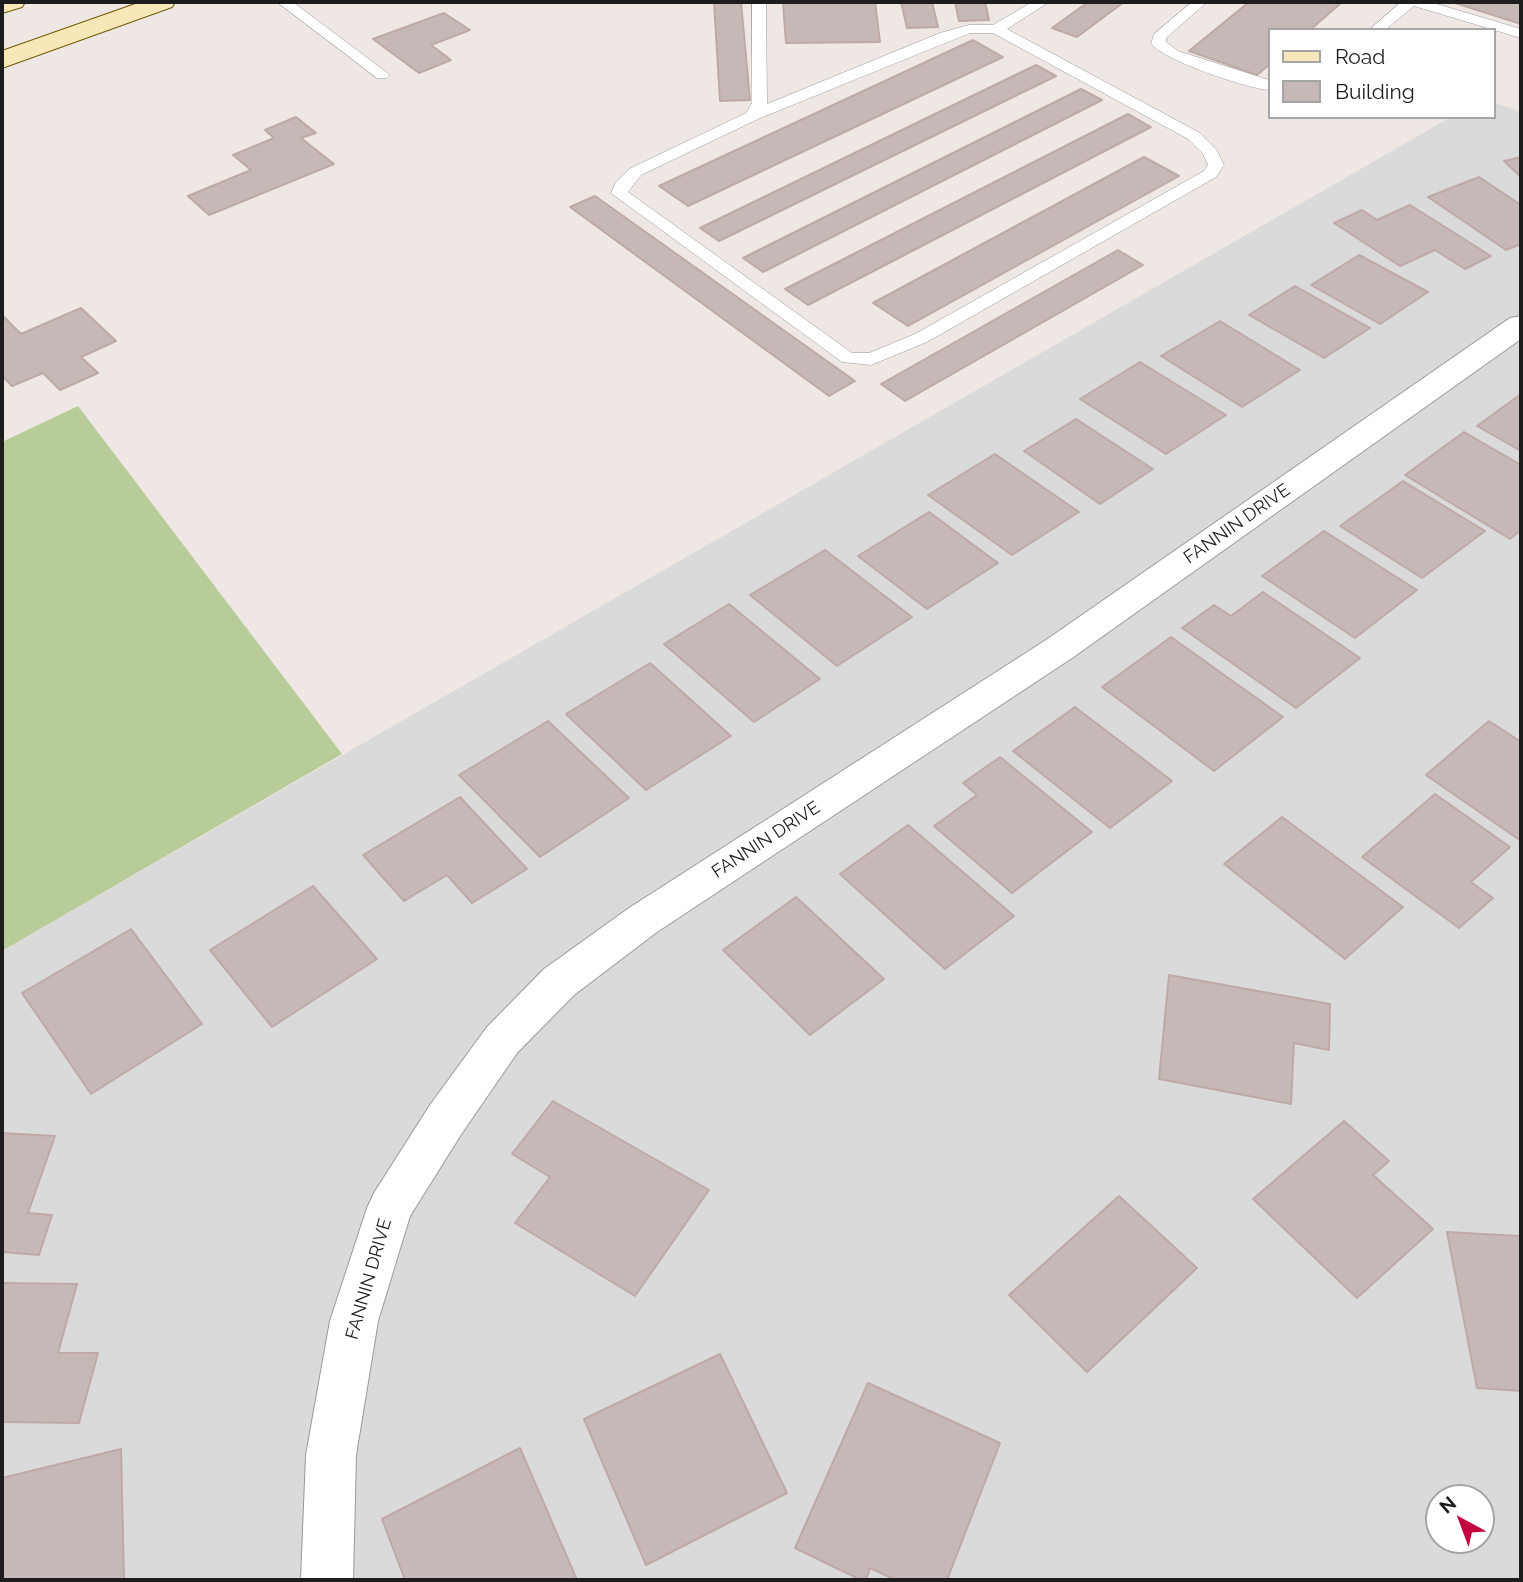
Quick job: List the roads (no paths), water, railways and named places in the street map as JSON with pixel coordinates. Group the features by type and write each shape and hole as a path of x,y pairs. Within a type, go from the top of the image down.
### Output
{"main road":[{"path":"2,6 13,2"},
{"path":"2,60 163,2"}],"street":[{"name":"FANNIN DRIVE","path":"327,1580 334,1442 354,1321 390,1208 446,1119 502,1040 559,982 643,920 1059,649 1521,325"}],"lane":[{"path":"284,2 382,75"},
{"path":"752,116 760,103 759,2"},
{"path":"996,29 1042,2"},
{"path":"1200,2 1159,37 1158,44 1173,54 1258,84 1268,85"},
{"path":"1379,28 1413,2 1521,34"},
{"path":"969,29 996,29 1194,136 1210,152 1216,165 1210,174 921,338 871,359 848,358 619,193 622,185 635,172 752,116 945,36 969,29"}]}
